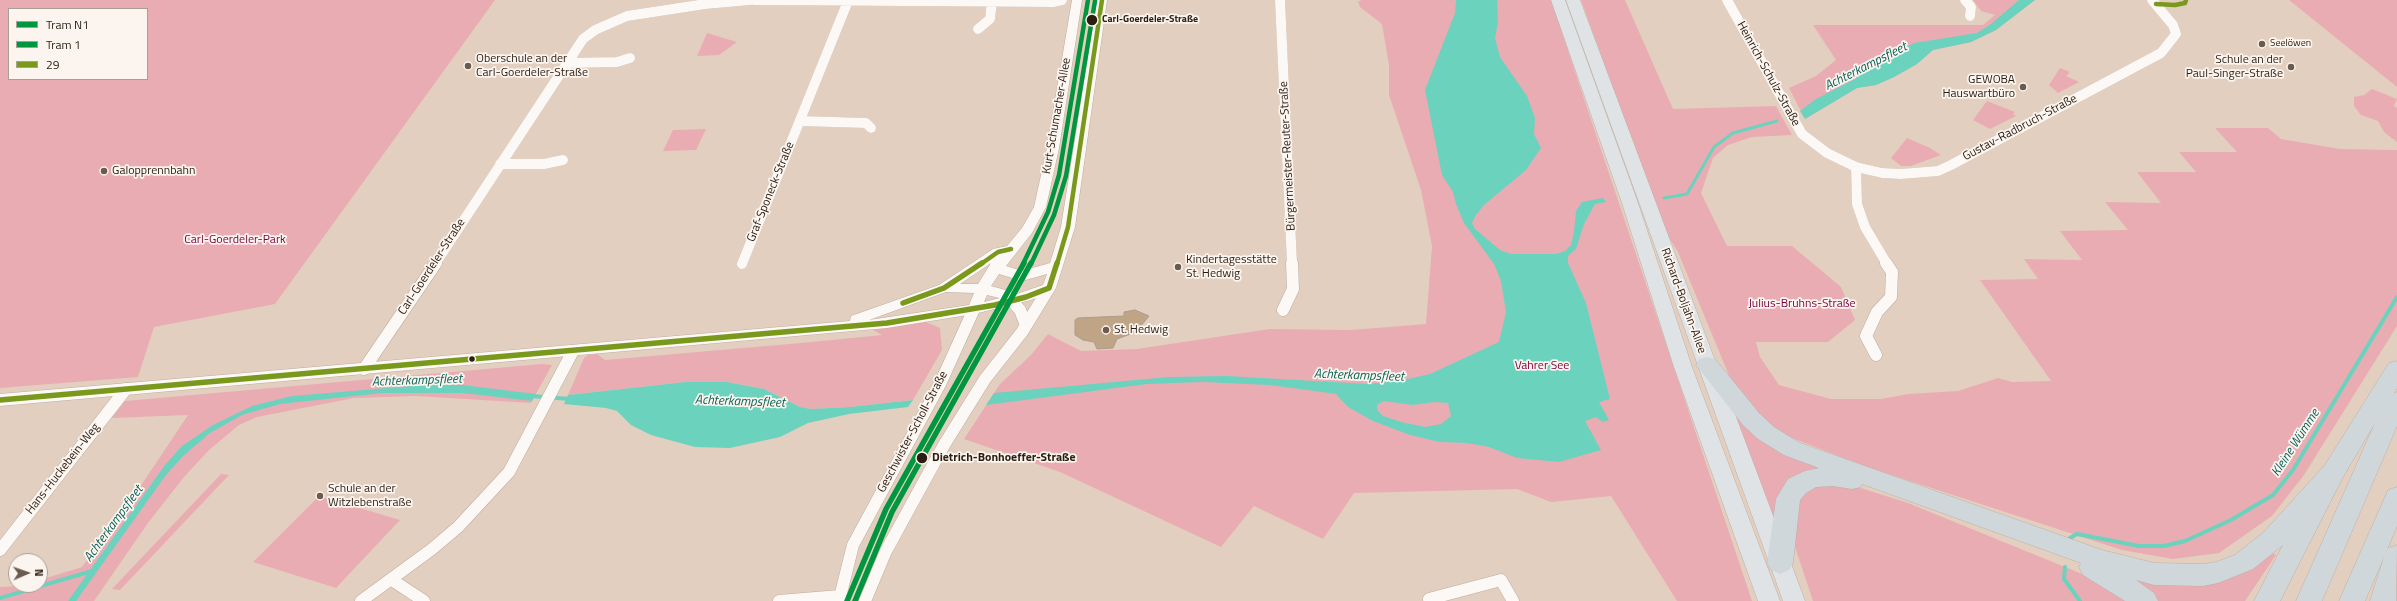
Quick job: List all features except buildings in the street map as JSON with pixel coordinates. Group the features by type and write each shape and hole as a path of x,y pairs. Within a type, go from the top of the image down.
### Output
{"highway":[{"path":"1707,365 1751,419 1766,433 1792,449 2101,560 2154,574 2203,575 2218,572 2244,562 2273,538 2333,472"},
{"path":"2267,601 2333,472 2397,369"},
{"path":"2309,601 2397,400"},
{"path":"1780,563 1788,499 1792,492 1804,481 1833,477 1855,481 2090,566 2121,583 2146,601"},
{"path":"2352,601 2397,497"},
{"path":"2383,601 2397,555"}],"main road":[{"name":"Richard-Boljahn-Allee","path":"1558,0 1630,203 1684,367 1769,601"},
{"name":"Richard-Boljahn-Allee","path":"1573,0 1794,601"}],"street":[{"name":"Carl-Goerdeler-Straße","path":"364,369 394,326 583,39 595,30 621,18 698,5 750,0"},
{"path":"754,0 1057,1 1076,4"},
{"name":"Kurt-Schumacher-Allee","path":"1049,288 1068,228 1102,0"},
{"name":"Bürgermeister-Reuter-Straße","path":"1280,0 1294,289 1283,310"},
{"name":"Heinrich-Schulz-Straße","path":"1727,0 1802,134 1827,153 1856,166"},
{"path":"1965,0 1971,7 1970,16"},
{"name":"Graf-Sponeck-Straße","path":"742,264 848,1"},
{"path":"978,29 990,19 992,1"},
{"name":"Gustav-Radbruch-Straße","path":"1856,166 1882,173 1901,174 1938,171 2161,53 2176,34 2173,25 2154,2"},
{"name":"Kurt-Schumacher-Allee","path":"996,266 1027,230 1040,207 1045,190 1076,4"},
{"path":"567,63 617,62 630,58"},
{"path":"800,121 866,123 871,128"},
{"path":"500,164 544,164 563,160"},
{"path":"1856,166 1856,204 1866,227 1892,272 1894,285 1891,297 1877,312 1866,336 1876,355"},
{"path":"839,325 944,288 998,252 1011,249"},
{"path":"996,266 1008,273 1022,276 1057,266"},
{"name":"Geschwister-Scholl-Straße","path":"840,598 853,545 940,384 982,289 996,266"},
{"path":"944,288 982,289 1004,294 1020,310 1026,325"},
{"path":"0,400 573,351 839,325 887,323 974,309 1012,301 1049,288"},
{"path":"865,601 886,552 944,445 985,379 1026,325 1049,288"},
{"path":"361,601 392,580 458,527 509,472 573,351"},
{"name":"Hans-Huckebein-Weg","path":"0,550 126,389"},
{"path":"392,580 424,601"},
{"path":"1427,600 1501,580 1513,601"},
{"path":"780,601 840,598"}],"green space":[{"name":"Carl-Goerdeler-Park","path":"0,0 495,0 275,304 154,327 138,377 0,388"},
{"name":"Vahrer See","path":"1361,0 1551,0 1752,601 1677,601 1611,496 1551,502 1517,489 1354,493 1323,539 1254,506 1221,547 1060,472 964,439 1000,384 1031,355 1048,334 1081,351 1137,349 1270,329 1351,330 1426,324 1432,246 1421,190 1389,95 1389,65 1382,24 1360,7 1358,2"},
{"name":"Julius-Bruhns-Straße","path":"1581,0 1625,0 1673,109 1776,106 1792,135 1752,137 1728,145 1713,158 1701,193 1727,246 1792,246 1841,287 1855,320 1828,342 1756,342 1760,357 1779,385 1831,399 1881,399 1908,394 1958,391 1998,378 2012,382 2051,381 1980,280 2038,279 2024,259 2082,260 2060,231 2128,230 2105,202 2161,203 2137,172 2196,172 2179,152 2237,152 2215,128 2268,128 2281,139 2340,149 2397,150 2397,326 2304,475 2272,516 2219,553 2173,559 2122,550 1864,466 1769,429 1730,378 1678,252 1666,233"},
{"path":"1973,0 2035,0 1996,30 1971,42 1933,50 1917,64 1894,77 1876,85 1857,88 1805,119 1789,88 1816,76 1836,60 1813,25 1983,25 1995,15 1981,11"},
{"path":"2289,0 2397,0 2397,87"},
{"path":"707,33 737,42 719,55 697,56"},
{"path":"2060,68 2070,72 2066,76 2079,82 2058,93 2049,85"},
{"path":"2372,89 2397,99 2394,106 2397,108 2397,142 2384,132 2378,121 2361,115 2354,106 2354,97 2364,95"},
{"path":"1987,101 2015,112 2013,114 2016,116 1990,129 1973,120"},
{"path":"706,129 696,150 663,151 673,130"},
{"path":"1907,138 1930,148 1941,155 1911,166 1901,166 1891,158"},
{"path":"926,322 940,328 942,350 913,400 850,407 811,409 800,407 764,389 727,382 685,382 568,395 584,358 588,355 597,354 605,360 801,343 882,335 873,330"},
{"path":"542,364 552,365 531,403 416,396 354,398 257,417 239,425 209,450 184,477 148,523 94,601 0,601 0,587 8,587 8,593 48,593 48,578 82,567 142,484 188,415 112,418 125,401"},
{"path":"1729,404 1833,470 1812,469 1791,477 1779,493 1778,531"},
{"path":"221,474 229,475 120,590 112,589"},
{"path":"1839,481 1908,503 2087,576 2127,601 1813,601 1794,544 1792,495 1810,483"},
{"path":"319,496 400,520 336,588 253,562"},
{"path":"2270,552 2276,555 2245,601 2152,601 2114,568 2174,581"}],"water":[{"name":"Vahrer See","path":"1456,0 1497,0 1498,22 1495,38 1500,57 1527,96 1535,118 1534,134 1541,148 1526,170 1484,205 1472,223 1475,229 1500,250 1511,254 1556,254 1565,251 1571,245 1576,211 1582,202 1603,198 1606,202 1595,204 1584,224 1576,249 1568,256 1568,263 1586,303 1610,399 1599,402 1609,420 1603,422 1596,417 1585,421 1601,450 1559,462 1517,458 1489,447 1467,443 1440,442 1410,435 1373,421 1348,407 1336,394 1270,385 1203,382 1147,384 986,405 994,393 1169,377 1227,376 1367,384 1399,381 1430,374 1499,342 1506,312 1501,281 1494,264 1464,223 1453,192 1442,175 1425,90 1455,13","holes":["1384,401 1413,405 1434,402 1448,403 1451,416 1441,424 1425,427 1401,422 1383,416 1377,410 1377,405"]},
{"path":"2019,0 2035,0 1996,30 1971,42 1933,50 1917,64 1894,77 1876,85 1857,88 1805,119 1800,111 1816,99 1855,79 1882,57 1898,52 1914,43 1977,33 1991,24"},
{"path":"685,382 727,382 764,389 800,407 811,409 850,407 913,400 908,407 849,414 808,423 780,437 730,448 695,447 651,435 631,425 617,411 606,408 564,404 568,395"},
{"path":"436,384 462,385 536,394 532,401 463,393 382,393 280,404 242,415 210,433 183,456 166,475 76,601 68,601 165,465 182,446 213,425 252,406 292,396"}],"waterway":[{"name":"Achterkampsfleet","path":"1664,198 1687,194 1714,147 1733,133 1777,121"},
{"name":"Kleine Wümme","path":"2070,538 2077,534 2139,546 2164,546 2185,541 2231,520 2273,495 2293,470 2397,297"},
{"name":"Achterkampsfleet","path":"531,396 570,399"},
{"name":"Kleine Wümme","path":"2065,567 2064,579 2080,601"},
{"name":"Achterkampsfleet","path":"0,598 92,571"}],"tram line":[{"name":"N1","path":"847,601 886,509 1034,244 1048,212 1059,175 1088,0"},
{"name":"1","path":"855,601 892,512 1040,247 1054,215 1066,176 1095,1"}],"transit line":[{"name":"29","path":"1049,288 1068,227 1102,0"},
{"name":"29","path":"2156,4 2175,5 2185,3 2186,0"},
{"name":"29","path":"903,303 944,288 998,252 1011,249"},
{"name":"29","path":"0,400 887,323 995,305 1026,297 1049,288"}],"place":[{"name":"Carl-Goerdeler-Straße","path":"1092,20"},
{"name":"Seelöwen","path":"2262,44"},
{"name":"Oberschule an der Carl-Goerdeler-Straße","path":"468,66"},
{"name":"Schule an der Paul-Singer-Straße","path":"2291,67"},
{"name":"GEWOBA Hauswartbüro","path":"2023,87"},
{"name":"Galopprennbahn","path":"104,171"},
{"name":"Kindertagesstätte St. Hedwig","path":"1178,267"},
{"name":"St. Hedwig","path":"1106,330"},
{"name":"Dietrich-Bonhoeffer-Straße","path":"922,458"},
{"name":"Schule an der Witzlebenstraße","path":"320,496"}]}
